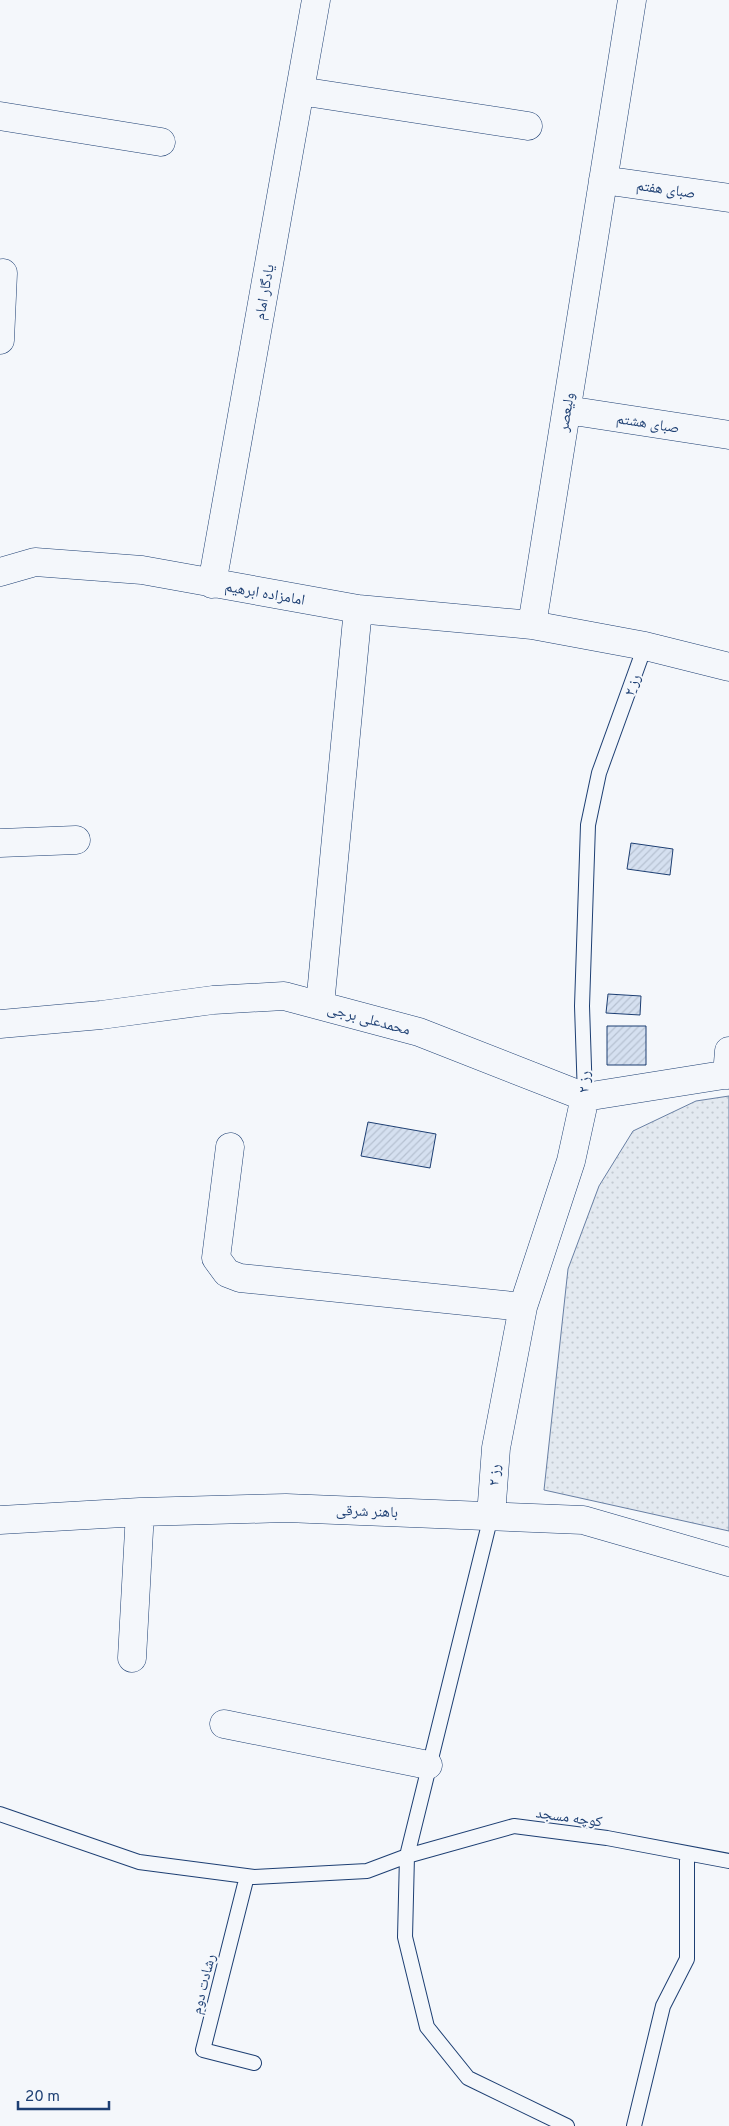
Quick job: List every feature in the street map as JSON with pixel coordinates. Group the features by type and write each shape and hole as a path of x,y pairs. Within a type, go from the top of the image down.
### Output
{"street":[{"name":"یادگار امام","path":"212,584 316,0"},
{"name":"ولیعصر","path":"532,626 632,0"},
{"path":"300,91 528,126"},
{"path":"0,116 160,142"},
{"name":"صبای هفتم","path":"603,180 729,198"},
{"path":"0,340 3,273"},
{"name":"صبای هشتم","path":"567,410 729,436"},
{"name":"امامزاده ابرهیم","path":"0,572 35,562 142,570 358,609 532,626"},
{"path":"320,1005 358,609"},
{"path":"532,626 646,646 729,667"},
{"path":"0,843 76,840"},
{"name":"محمدعلی برجی","path":"0,1024 101,1015 213,1000 284,996 419,1032 585,1097"},
{"path":"585,1097 728,1067"},
{"name":"رز ۲","path":"491,1516 496,1448 523,1307 571,1161 585,1097"},
{"path":"230,1147 216,1258 227,1273 240,1278 523,1307"},
{"name":"باهنر شرقی","path":"0,1520 140,1512 286,1508 582,1520 729,1562"},
{"path":"132,1658 140,1512"},
{"path":"224,1724 428,1765"}],"lane":[{"name":"رز ۲","path":"585,1097 582,1006 588,825 599,773 646,646"},
{"path":"491,1516 407,1856 405,1937 427,2028 468,2078 567,2126"},
{"name":"کوچه مسجد","path":"0,1814 139,1862 247,1876 367,1872 407,1856 514,1826 607,1838 729,1861"},
{"path":"634,2126 664,2006 687,1959 687,1854"},
{"name":"رشادت دوم","path":"247,1876 203,2050 254,2063"}],"shaded area":[{"path":"729,1096 729,1531 544,1490 568,1269 599,1186 633,1131 696,1101"}],"building":[{"path":"631,843 673,849 670,875 627,869"},
{"path":"608,994 641,996 640,1015 606,1013"},
{"path":"607,1026 646,1026 646,1065 607,1065"},
{"path":"368,1122 436,1134 430,1168 361,1156"}]}
